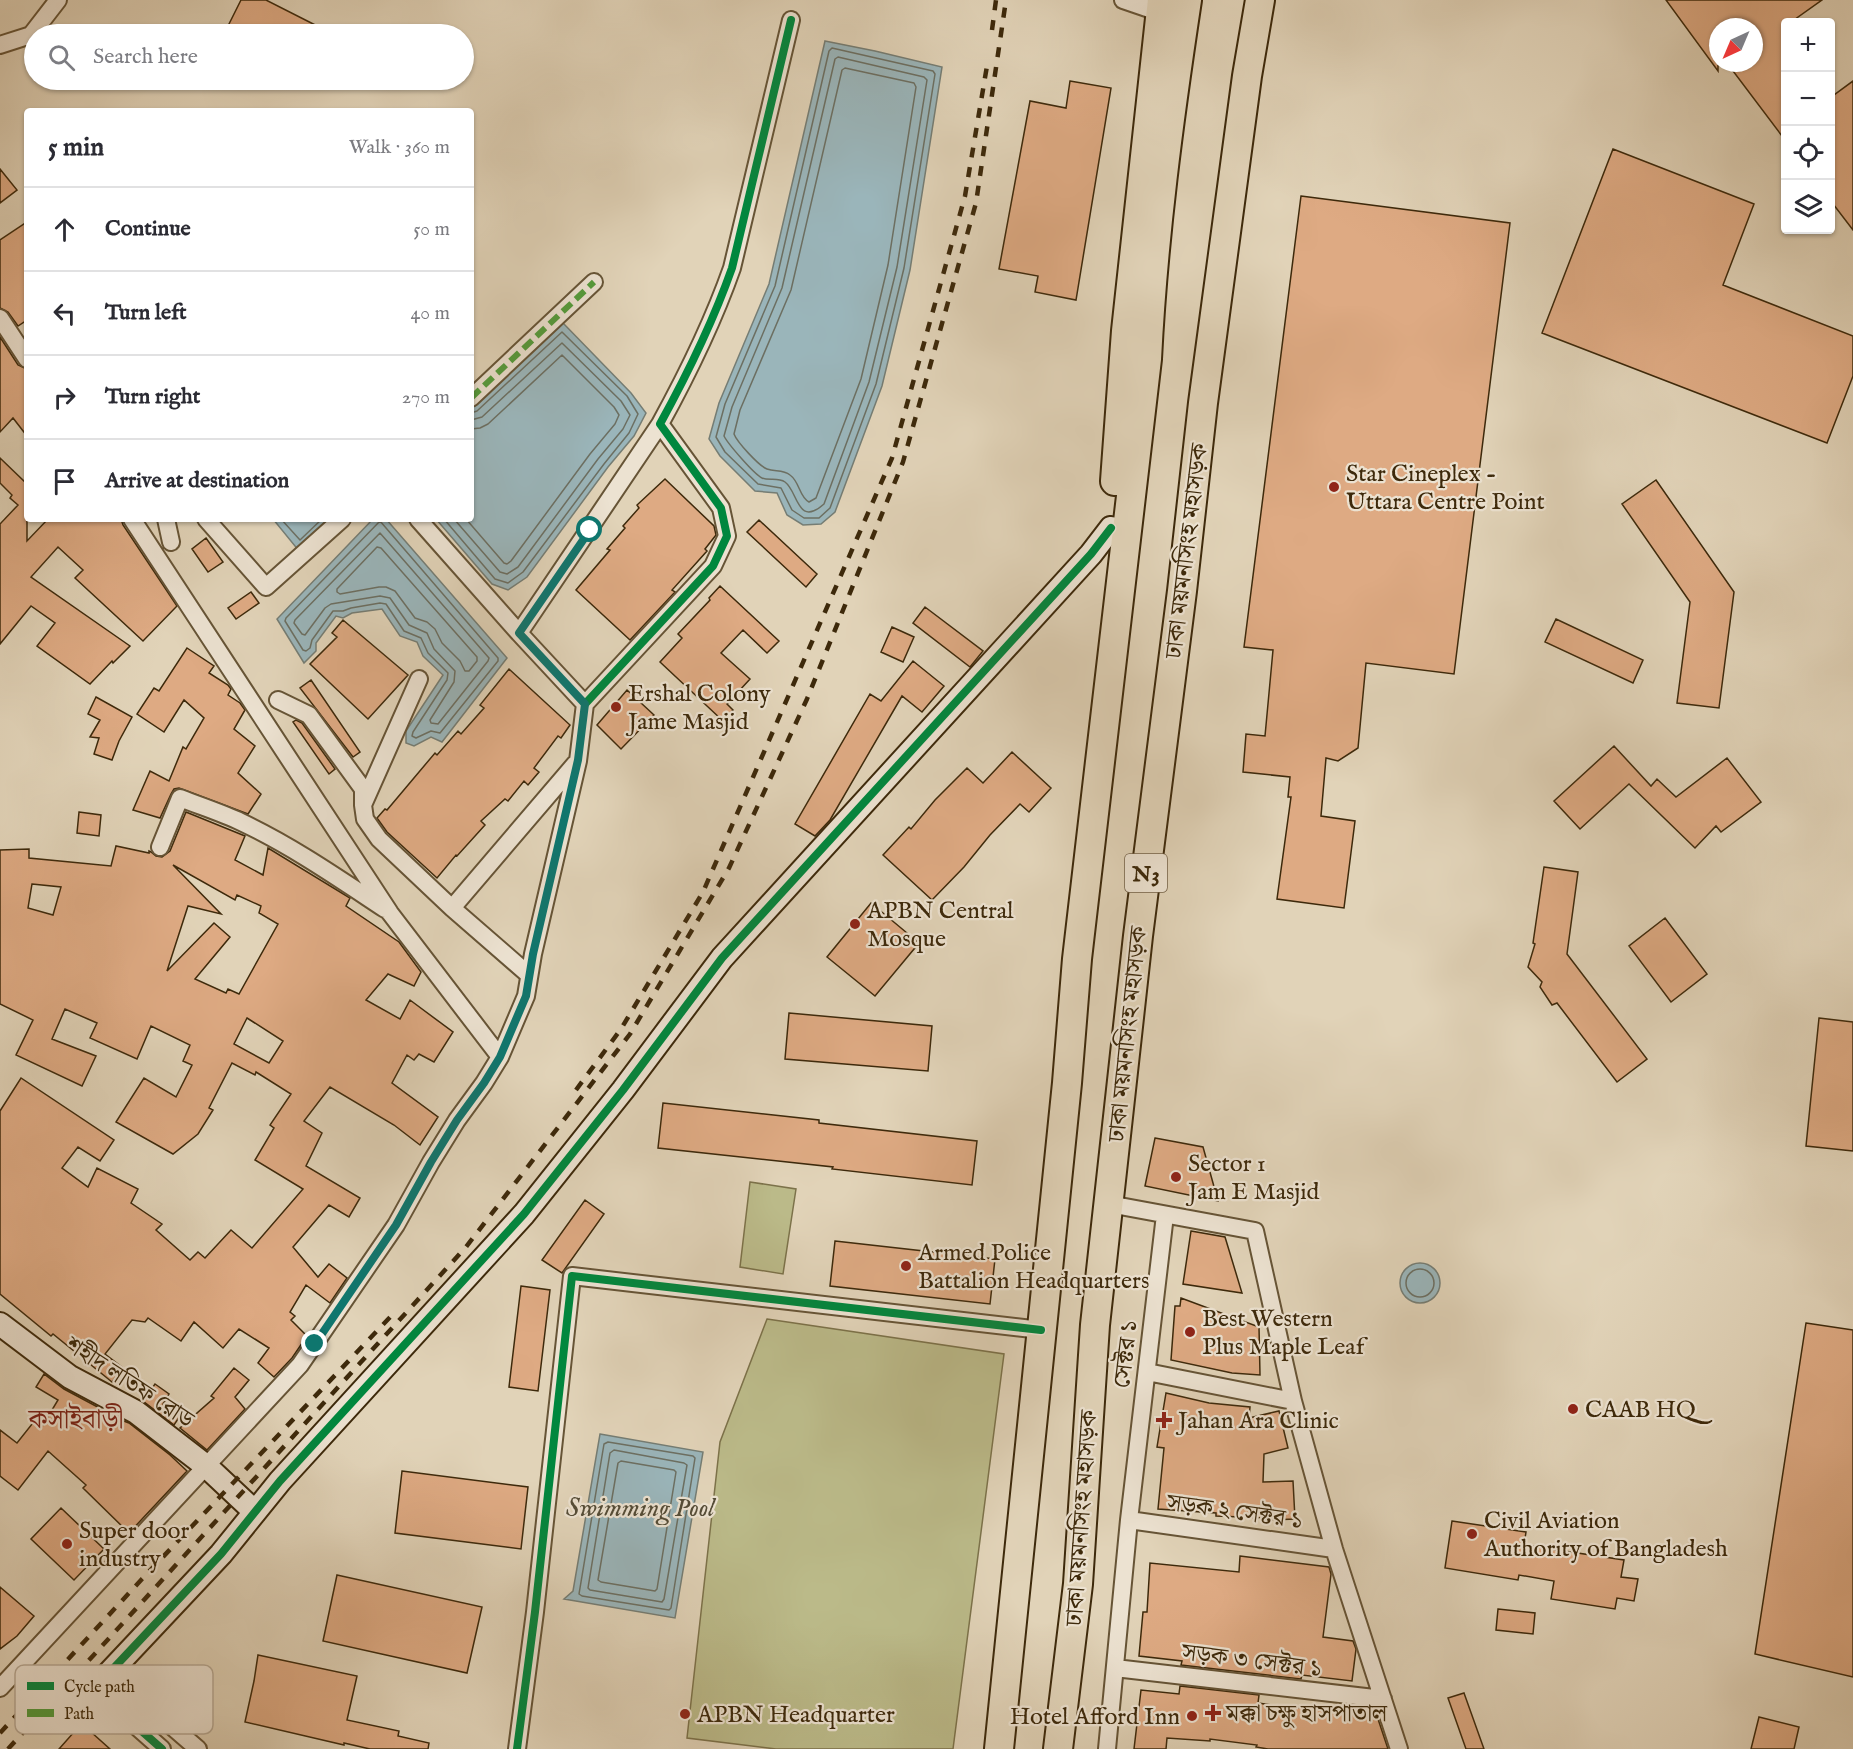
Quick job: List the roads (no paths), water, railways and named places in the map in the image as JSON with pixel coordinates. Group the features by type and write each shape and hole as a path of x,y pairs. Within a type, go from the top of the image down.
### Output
{"highway":[{"name":"N3","path":"999,1749 1067,1083 1077,959 1147,359 1150,299 1167,136 1187,0"},
{"name":"ঢাকা ময়মনসিংহ মহাসড়ক","path":"1058,1749 1078,1584 1095,1325 1138,936 1182,591 1203,403 1247,76 1260,0"},
{"path":"1120,593 1111,528 1125,331 1162,7"}],"street":[{"path":"39,24 58,0"},
{"path":"1123,0 1162,7"},
{"path":"519,633 660,424 686,376 718,307 732,268 791,20"},
{"path":"0,45 24,37"},
{"path":"474,395 594,282"},
{"path":"0,318 24,354"},
{"path":"21,1665 300,1365 396,1225 452,1128 500,1057 526,996 578,760 585,704 713,566 727,536 721,508 660,424"},
{"path":"134,522 390,913 500,1057"},
{"path":"167,522 171,542"},
{"path":"209,522 266,587 339,522"},
{"path":"421,522 585,704"},
{"path":"115,1665 221,1554 288,1472 524,1214 623,1090 722,958 1091,554 1111,528"},
{"path":"363,805 419,679"},
{"path":"278,700 309,716 363,789 365,819 379,839 452,908 529,975"},
{"path":"452,908 578,760"},
{"path":"160,847 180,798 240,821 270,837 320,865 390,913"},
{"path":"1109,1204 1255,1231 1293,1401 1334,1549 1399,1749"},
{"name":"সেক্টর ১","path":"1107,1749 1129,1520 1165,1215"},
{"path":"517,1749 535,1612 572,1276 1041,1330"},
{"name":"শহীদ লতিফ রোড","path":"0,1324 70,1377 136,1412 206,1466 255,1512"},
{"path":"1147,1372 1293,1401"},
{"name":"সড়ক ২ সেক্টর ১","path":"1129,1520 1334,1549"},
{"name":"সড়ক ৩ সেক্টর ১","path":"1115,1668 1383,1699"},
{"path":"0,1688 15,1672"},
{"path":"149,1734 162,1749"},
{"path":"177,1734 198,1749"}],"water":[{"path":"825,41 942,67 910,270 882,386 835,512 821,524 803,525 787,515 777,493 755,491 720,456 709,439 719,403 769,284"},
{"path":"563,323 631,393 646,413 634,436 608,467 527,577 508,590 492,584 439,522 474,522 474,406"},
{"path":"275,522 328,522 299,551"},
{"path":"370,522 389,522 507,658 442,742 431,737 414,746 406,743 406,731 443,675 423,656 417,642 400,636 382,609 352,613 343,618 336,616 316,643 316,651 304,663 277,619"},
{"path":"1420,1263 1434,1269 1440,1283 1434,1297 1420,1303 1406,1297 1400,1283 1406,1269"},
{"name":"Swimming Pool","path":"600,1434 703,1452 675,1618 564,1599 573,1591"}],"railway":[{"path":"992,30 996,0"},
{"path":"85,1665 466,1247 630,1034 729,868 807,699 903,462 976,203 1006,0"},
{"path":"576,1090 621,1029 703,892 892,458 965,196 988,60"},
{"path":"63,1665 394,1313"},
{"path":"0,1733 15,1717"},
{"path":"8,1749 22,1734"}],"place":[{"name":"Star Cineplex - Uttara Centre Point","path":"1334,487"},
{"name":"Ershal Colony Jame Masjid","path":"616,707"},
{"name":"APBN Central Mosque","path":"855,924"},
{"name":"Sector 1 Jam E Masjid","path":"1176,1177"},
{"name":"Armed Police Battalion Headquarters","path":"906,1266"},
{"name":"Best Western Plus Maple Leaf","path":"1190,1332"},
{"name":"CAAB HQ","path":"1573,1409"},
{"name":"Jahan Ara Clinic","path":"1164,1420"},
{"name":"Civil Aviation Authority of Bangladesh","path":"1472,1534"},
{"name":"Super door industry","path":"67,1544"},
{"name":"মক্কা চক্ষু হাসপাতাল","path":"1213,1713"},
{"name":"APBN Headquarter","path":"685,1714"},
{"name":"Hotel Afford Inn","path":"1192,1716"}],"district":[{"name":"কসাইবাড়ী","path":"76,1419"}]}
